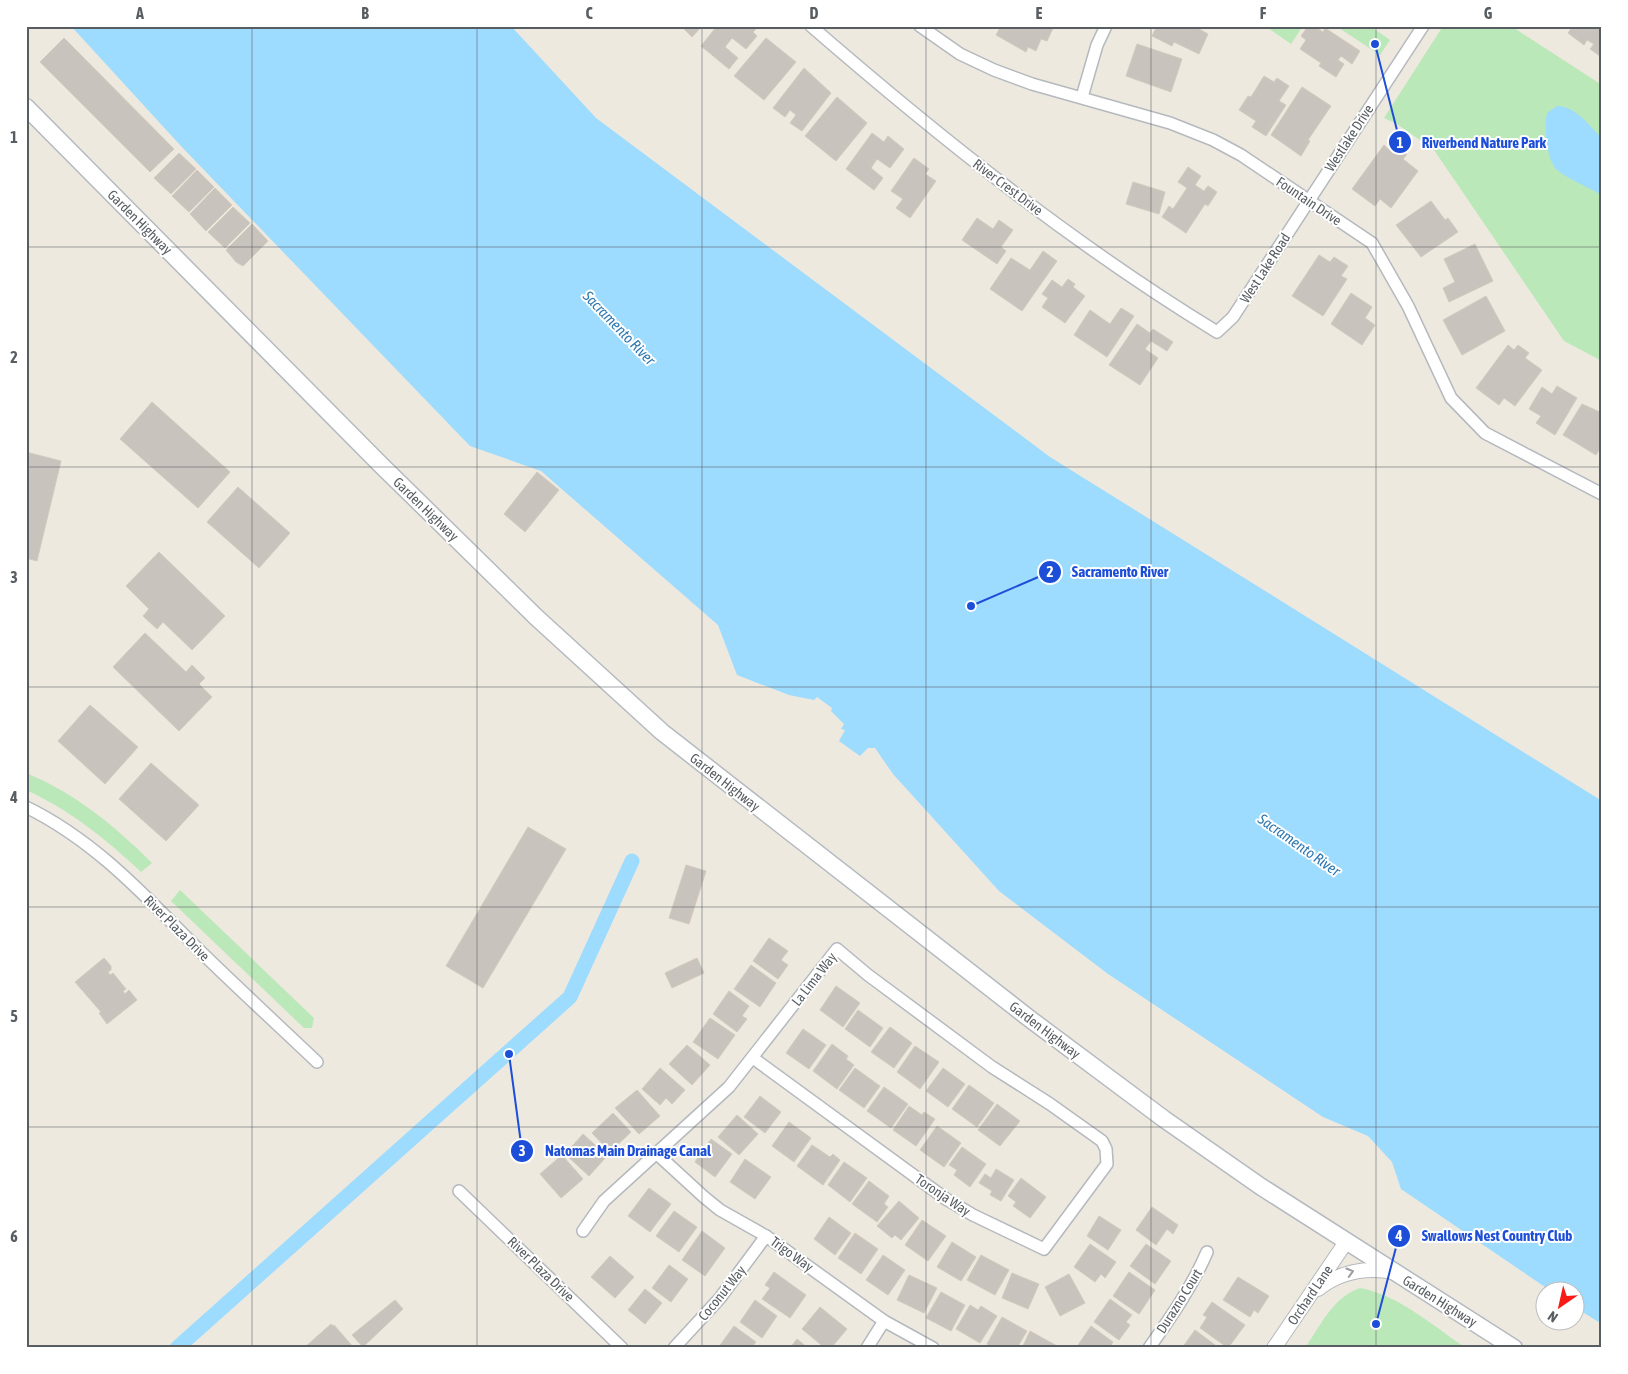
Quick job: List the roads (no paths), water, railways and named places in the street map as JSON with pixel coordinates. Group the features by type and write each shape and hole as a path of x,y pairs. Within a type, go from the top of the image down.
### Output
{"main road":[{"name":"Garden Highway","path":"26,107 381,465 536,617 637,710 702,765 1030,1019 1164,1119 1260,1186 1514,1348"}],"street":[{"name":"River Crest Drive","path":"811,26 901,104 984,169 1071,233 1217,332"},
{"name":"Fountain Drive","path":"920,26 960,54 994,70 1170,123 1213,140 1309,200 1372,243 1408,306 1450,398 1485,433 1602,494"},
{"path":"1082,97 1097,45 1106,26"},
{"name":"Westlake Drive","path":"1309,200 1422,26"},
{"name":"West Lake Road","path":"1217,332 1233,317 1309,200"},
{"name":"River Plaza Drive","path":"26,807 62,827 111,863 317,1062"},
{"name":"La Lima Way","path":"583,1231 604,1201 718,1098 753,1058 837,948 868,975 992,1067 1050,1104 1102,1141 1106,1149"},
{"name":"Toronja Way","path":"753,1058 946,1198 973,1215 1044,1249 1107,1164 1106,1149"},
{"name":"Trigo Way","path":"656,1153 704,1198 766,1236 884,1321 933,1348"},
{"name":"River Plaza Drive","path":"459,1191 622,1348"},
{"name":"Coconut Way","path":"674,1348 720,1298 766,1236"},
{"name":"Orchard Lane","path":"1274,1348 1346,1242"},
{"name":"Durazno Court","path":"1148,1348 1183,1299 1197,1276 1207,1252"},
{"path":"1311,1294 1326,1282 1357,1270 1394,1272"},
{"path":"867,1348 884,1321"}],"water":[{"path":"71,26 511,26 596,118 1050,457 1602,801 1602,1324 1586,1314 1586,1282 1538,1282 1401,1189 1392,1162 1368,1136 1323,1117 1108,974 999,891 893,774 875,748 868,748 860,756 839,741 845,730 841,729 844,724 831,711 832,708 817,697 814,700 789,695 737,675 718,625 541,471 470,446 180,145"},
{"path":"1557,106 1570,109 1576,113 1602,138 1602,195 1566,176 1553,165 1548,151 1546,119 1547,113"}],"waterway":[{"path":"177,1348 570,997 632,861"}],"place":[{"name":"Riverbend Nature Park","path":"1375,44"},
{"name":"Sacramento River","path":"971,606"},
{"name":"Natomas Main Drainage Canal","path":"509,1054"},
{"name":"Swallows Nest Country Club","path":"1376,1324"}]}
